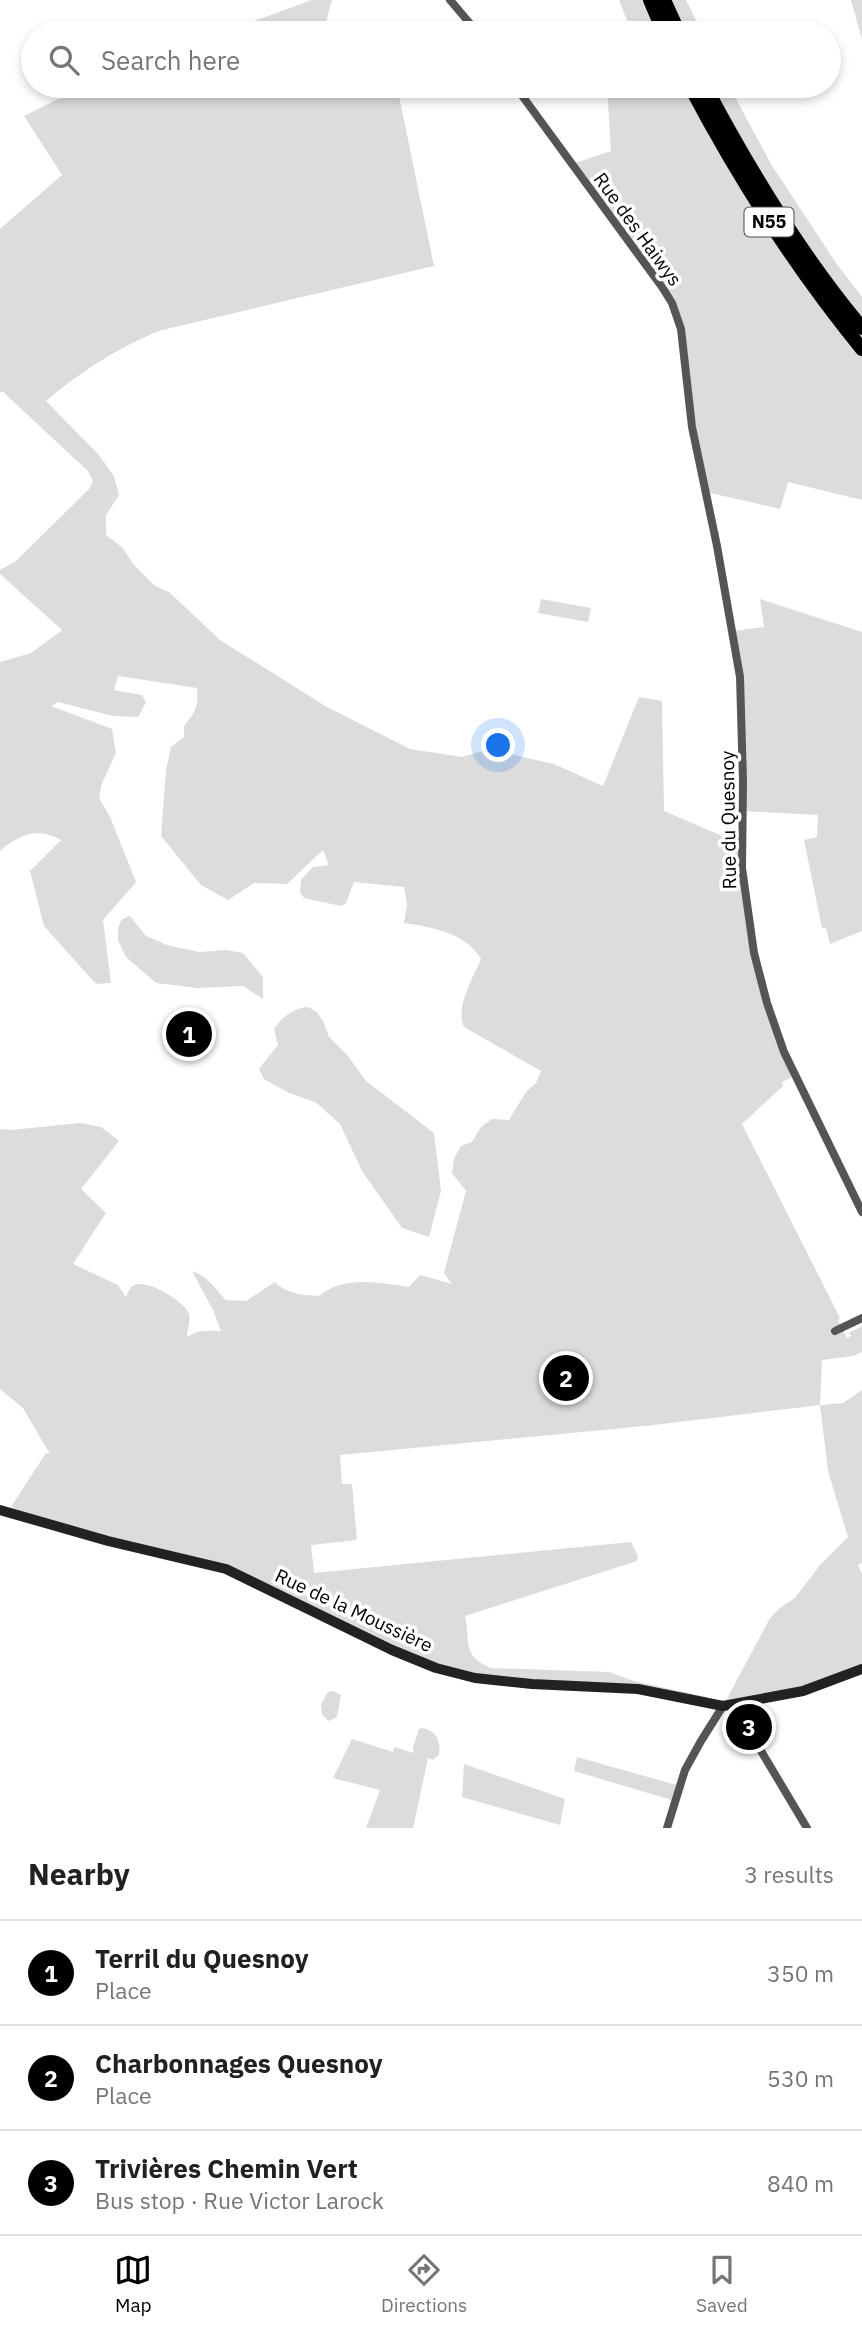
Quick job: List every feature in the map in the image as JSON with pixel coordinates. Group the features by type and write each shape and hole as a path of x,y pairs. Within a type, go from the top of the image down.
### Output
{"highway":[{"path":"650,0 659,21"},
{"path":"664,0 674,21"},
{"name":"N55","path":"696,98 718,140 765,217 812,285 862,349"},
{"name":"N55","path":"711,98 783,221 862,328"}],"street":[{"path":"450,0 468,21"},
{"name":"Rue des Haiwys","path":"524,98 672,303 683,338 692,426 706,492"},
{"name":"Rue du Quesnoy","path":"706,492 740,677 742,868 754,953 784,1052 862,1212"},
{"path":"835,1331 862,1318"},
{"name":"Rue de la Moussière","path":"0,1510 107,1541 226,1569 372,1640 449,1673 501,1682 638,1689 701,1703 728,1705 803,1691 862,1669"},
{"path":"667,1828 685,1770 728,1705 807,1828"}],"shaded area":[{"path":"312,0 332,0 326,21 254,21"},
{"path":"619,0 645,0 655,21 627,21"},
{"path":"670,0 686,0 696,21 680,21"},
{"path":"851,0 862,0 862,39"},
{"path":"60,98 399,98 434,266 162,330 116,352 46,401 98,454 114,476 119,495 106,515 106,535 123,548 133,564 155,586 169,592 220,640 325,706 410,749 462,757 487,750 509,754 554,764 603,786 639,697 662,701 664,811 741,844 754,953 795,1076 782,1082 783,1086 742,1124 840,1318 838,1320 847,1338 851,1336 849,1333 862,1326 862,1352 853,1356 822,1360 820,1405 645,1426 340,1455 342,1484 352,1484 357,1540 311,1545 314,1573 631,1542 638,1556 637,1561 465,1616 471,1653 491,1668 609,1672 634,1681 707,1697 706,1704 638,1689 449,1673 242,1576 32,1516 11,1507 46,1453 50,1454 23,1408 0,1389 0,1129 80,1123 101,1127 119,1141 81,1189 106,1213 73,1264 118,1285 126,1297 131,1287 145,1284 172,1297 189,1314 187,1337 200,1332 221,1331 192,1271 207,1279 226,1300 246,1301 275,1282 290,1291 319,1296 329,1289 351,1283 409,1287 420,1275 452,1284 444,1273 466,1191 452,1173 454,1158 461,1146 472,1142 481,1127 492,1119 509,1120 526,1092 536,1083 541,1071 464,1027 463,1002 481,959 475,950 457,937 437,929 404,923 407,904 404,887 354,882 346,903 341,906 304,898 300,892 301,880 313,867 329,865 323,850 287,884 254,883 228,900 201,885 161,836 166,770 171,747 184,737 184,726 197,705 197,688 118,676 114,690 142,695 146,702 138,717 113,716 58,702 51,706 112,729 116,753 102,783 99,798 110,817 136,882 103,920 111,983 96,984 44,926 30,871 61,840 44,834 29,834 0,851 0,662 31,653 62,630 0,574 0,570 16,561 89,489 93,481 88,471 2,391 0,393 0,229 62,175 24,116"},
{"path":"608,98 692,98 808,287 862,356 862,500 788,482 780,509 706,492 678,316 572,164 611,151"},
{"path":"717,98 735,98 771,164 836,263 862,297 862,319 786,215"},
{"path":"541,599 591,608 588,622 538,613"},
{"path":"760,599 862,632 862,931 830,944 826,928 822,928 804,840 817,837 818,815 742,811 742,717 733,631 764,627"},
{"path":"130,916 146,936 167,945 199,952 226,950 243,953 263,977 263,999 243,986 197,988 156,983 126,957 118,940 118,928 122,919"},
{"path":"308,1007 317,1012 329,1037 348,1056 366,1081 434,1133 441,1191 429,1237 402,1228 362,1171 340,1124 317,1103 287,1092 264,1079 259,1069 278,1045 274,1029 288,1014"},
{"path":"862,1390 862,1563 858,1565 862,1574 862,1669 803,1691 723,1706 770,1618 795,1598 820,1565 848,1537 828,1471 820,1405 843,1403"},
{"path":"328,1692 341,1695 337,1717 329,1721 322,1715 321,1704"},
{"path":"423,1728 437,1738 439,1755 433,1760 428,1758 413,1828 366,1828 380,1790 333,1778 352,1739 393,1752 394,1747 414,1753 413,1747 419,1729"},
{"path":"577,1757 680,1786 675,1801 574,1771"},
{"path":"464,1764 565,1799 560,1825 462,1797"}],"place":[{"name":"Terril du Quesnoy","path":"189,1034"},
{"name":"Charbonnages Quesnoy","path":"566,1378"},
{"name":"Trivières Chemin Vert","path":"749,1727"}]}
